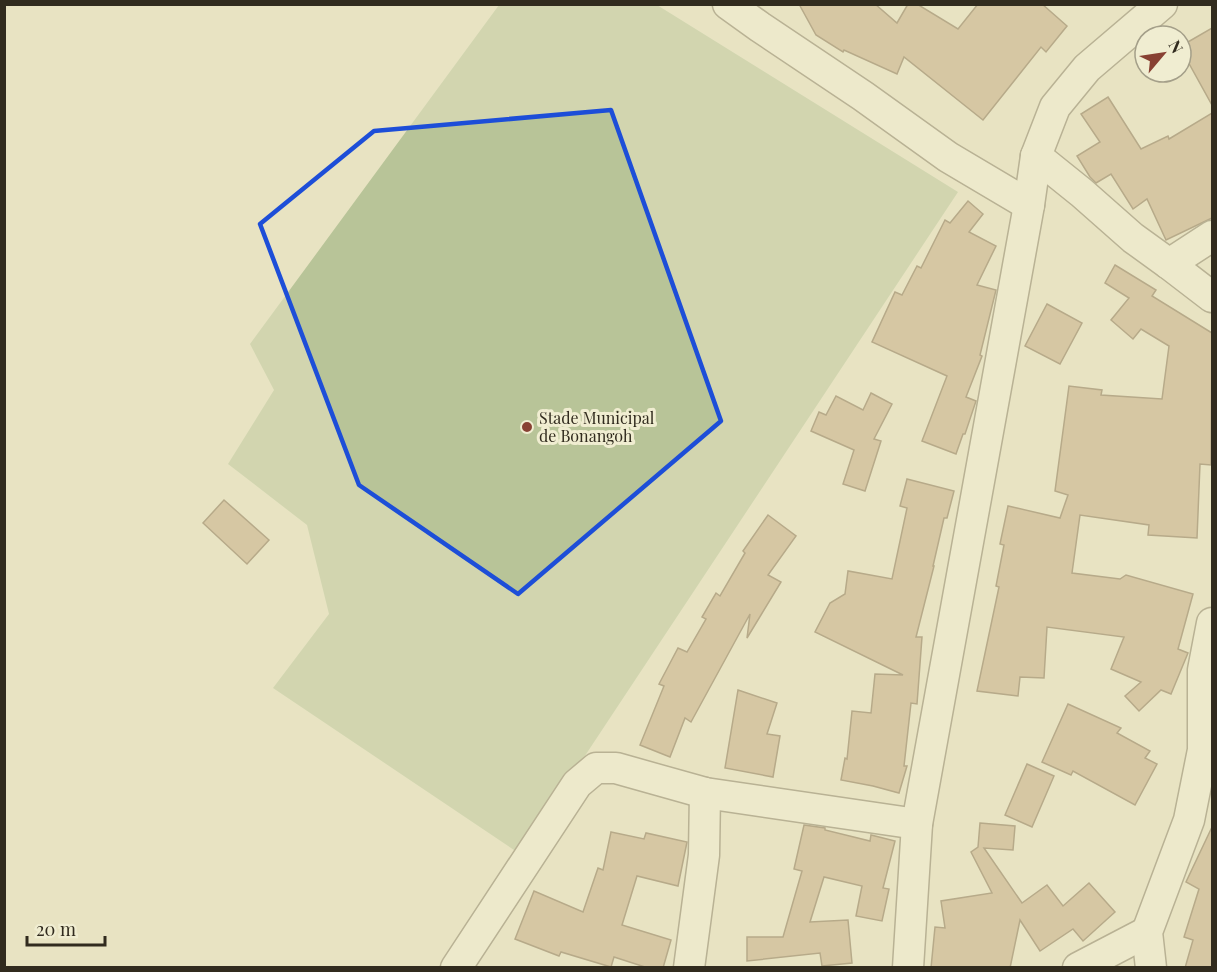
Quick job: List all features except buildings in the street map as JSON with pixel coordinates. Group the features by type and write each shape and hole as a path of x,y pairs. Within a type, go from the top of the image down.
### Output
{"street":[{"path":"728,4 864,96 948,157 1029,205"},
{"path":"908,968 917,824 1036,156 1055,107 1087,68 1162,4"},
{"path":"1036,156 1133,238 1212,297"},
{"path":"1169,264 1212,236"},
{"path":"1151,968 1147,932 1189,820 1203,750 1212,623"},
{"path":"456,968 577,784 596,768 616,768 705,793 917,824"},
{"path":"689,968 704,855 705,793"},
{"path":"1078,968 1147,932"}],"highlighted area":[{"path":"611,110 721,421 518,594 359,485 260,224 374,131"}],"green space":[{"name":"Stade Municipal de Bonangoh","path":"499,5 657,5 958,192 520,854 273,688 329,614 307,525 228,464 274,390 250,344"}],"place":[{"name":"Stade Municipal de Bonangoh","path":"527,427"}]}
